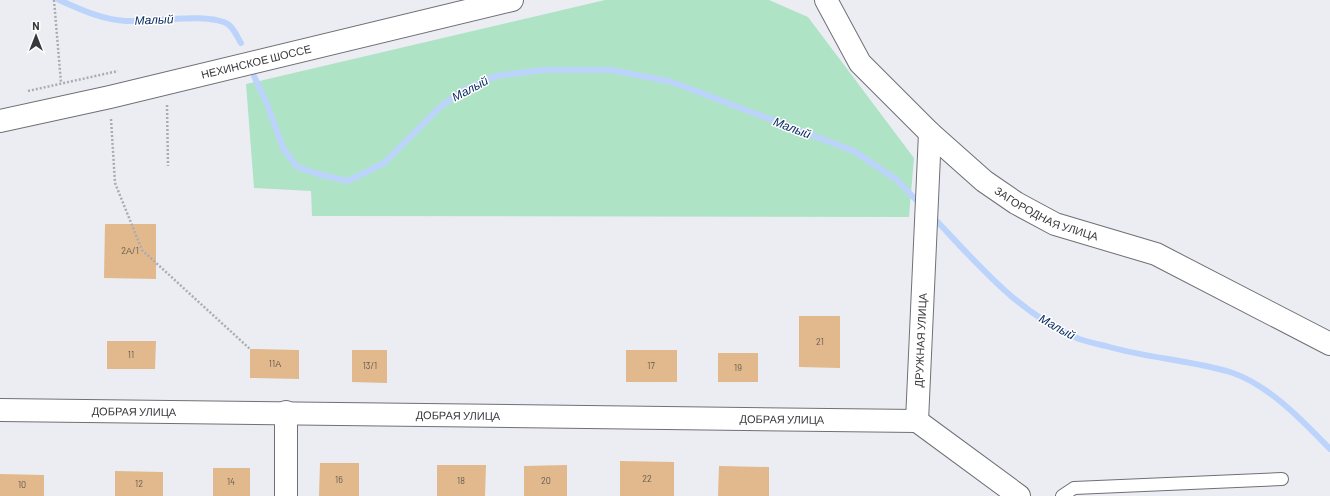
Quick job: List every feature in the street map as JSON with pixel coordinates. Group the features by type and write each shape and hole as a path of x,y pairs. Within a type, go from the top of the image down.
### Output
{"street":[{"name":"НЕХИНСКОЕ ШОССЕ","path":"0,121 110,97 512,0"},
{"name":"ЗАГОРОДНАЯ УЛИЦА","path":"826,0 860,63 930,133 984,181 1016,203 1055,224 1156,254 1330,344"},
{"name":"ДРУЖНАЯ УЛИЦА","path":"917,421 930,133"},
{"name":"ДОБРАЯ УЛИЦА","path":"0,410 286,412 917,421"},
{"path":"286,412 286,496"},
{"path":"917,421 1019,496"}],"lane":[{"path":"1062,496 1074,488 1282,479"}],"path":[{"path":"54,0 62,107"},
{"path":"166,83 168,166"},
{"path":"110,97 115,183 142,250 250,349"}],"green space":[{"path":"605,0 769,0 808,17 914,158 909,217 312,216 311,191 254,188 246,84"}],"building":[{"path":"105,224 156,224 156,279 104,278"},
{"path":"799,316 840,316 840,368 799,367"},
{"path":"107,341 156,341 155,369 107,369"},
{"path":"250,349 299,350 299,379 250,378"},
{"path":"352,350 387,350 387,383 352,382"},
{"path":"626,350 677,350 677,382 626,382"},
{"path":"718,353 758,353 758,382 718,382"},
{"path":"620,461 674,462 674,496 620,496"},
{"path":"320,463 359,463 359,496 319,496"},
{"path":"437,465 486,465 485,496 437,496"},
{"path":"567,465 567,496 524,496 524,466"},
{"path":"719,466 769,467 769,496 718,496"},
{"path":"213,468 250,468 250,496 213,496"},
{"path":"115,471 163,472 163,496 115,496"},
{"path":"0,474 44,475 44,496 0,496"}],"waterway":[{"name":"Малый","path":"59,0 91,14 108,19 136,21 195,18 221,21 231,27 241,43"},
{"name":"Малый","path":"254,76 267,104 283,148 297,167 348,181 384,163 440,107 463,90 496,76 543,70 612,70 672,82 854,151 897,180 921,205"},
{"name":"Малый","path":"932,216 999,285 1017,301 1056,328 1089,342 1121,350 1215,368 1244,378 1258,385 1284,404 1297,415 1330,449"}]}
